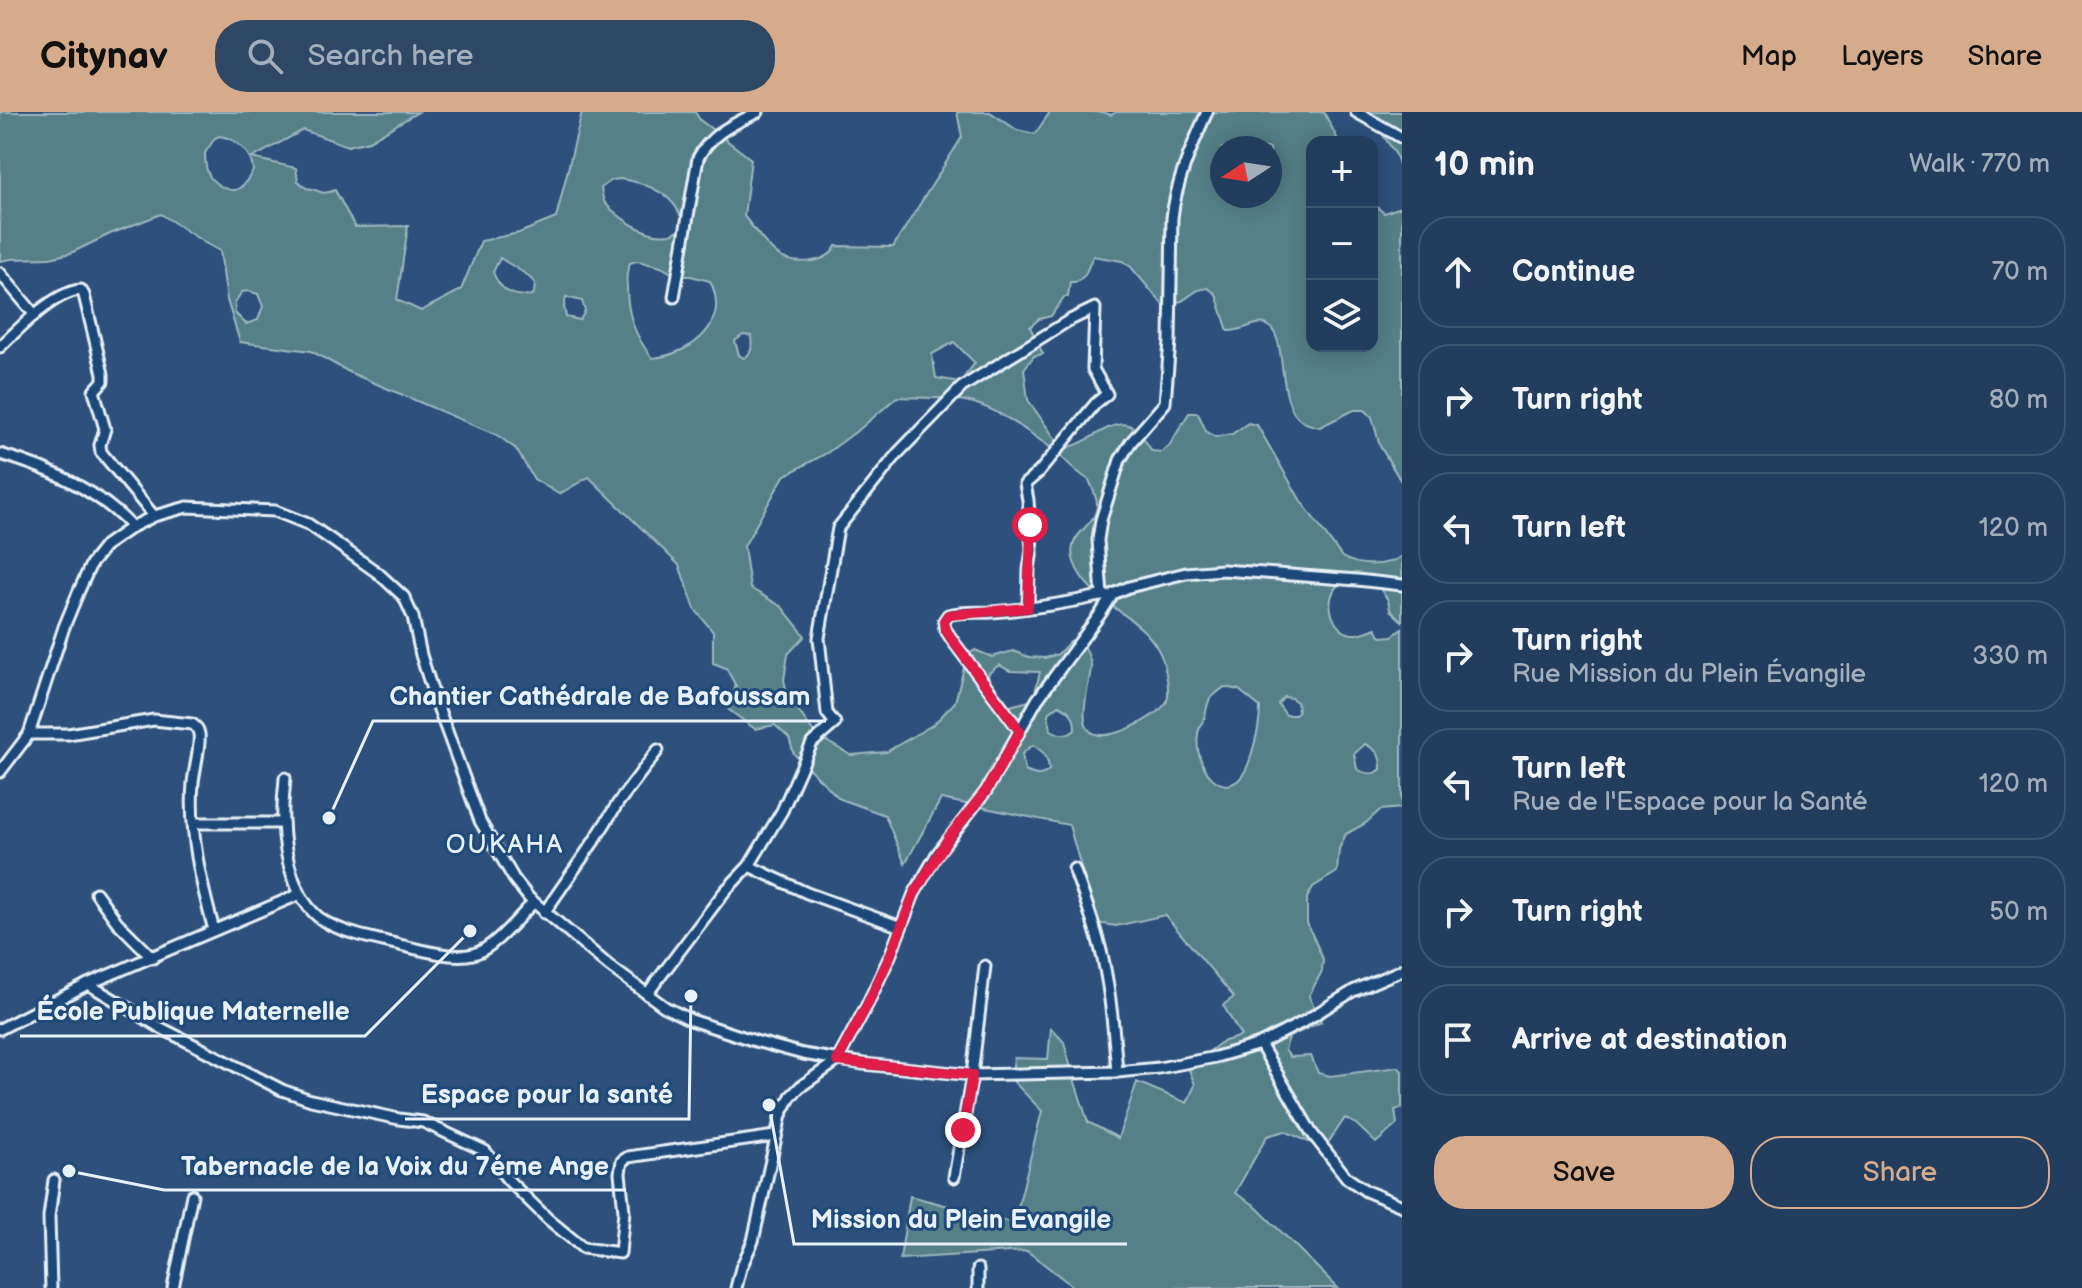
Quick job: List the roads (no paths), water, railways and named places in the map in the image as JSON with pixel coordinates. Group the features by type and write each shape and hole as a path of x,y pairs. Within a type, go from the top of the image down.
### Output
{"street":[{"path":"674,297 698,158 705,145 719,133 758,112"},
{"path":"1102,596 1098,540 1101,520 1120,460 1131,442 1165,403 1174,201 1207,112"},
{"path":"1356,112 1402,138"},
{"path":"0,273 35,315"},
{"path":"0,347 35,315 70,292 80,289 83,292 103,374 103,381 94,391 105,429 101,452 154,516"},
{"path":"647,994 725,891 749,866 782,811 812,743 835,723 827,713 819,638 838,528 898,453 962,387 1068,321 1095,308 1093,369 1107,394 1025,484 1032,550 1028,608"},
{"path":"0,454 28,462 84,489 108,503 132,527"},
{"path":"0,772 29,734 64,627 91,564 106,545 154,516 187,507 275,511 308,524 354,555 404,597 413,617 434,696 480,821 514,879 533,903 609,966 665,1007 691,1020 755,1041 837,1061 972,1075 1117,1072 1216,1057 1260,1044 1353,991 1402,970"},
{"path":"1020,731 945,629 944,621 948,615 1028,608 1102,596 1186,573 1223,570 1402,585"},
{"path":"736,1288 753,1241 781,1115 791,1096 837,1061 867,1005 914,894 937,854 986,791 1037,700 1113,594"},
{"path":"29,734 68,734 154,720 196,727 200,735 193,780 194,823 202,887 214,930"},
{"path":"544,913 618,803 658,750"},
{"path":"285,778 283,823 288,862 308,907 326,923 360,936 427,951 473,954 487,948 533,903"},
{"path":"194,823 283,823"},
{"path":"749,866 807,893 901,927"},
{"path":"1074,869 1103,958 1114,1027 1117,1072"},
{"path":"96,893 117,922 153,958"},
{"path":"0,1029 88,984 300,894"},
{"path":"954,1177 972,1075 985,966"},
{"path":"88,984 161,1028 282,1090 311,1100 423,1122 485,1151 508,1180 583,1248 620,1253 624,1211 620,1173 622,1161 628,1157 775,1136"},
{"path":"1260,1044 1311,1132 1347,1178 1366,1191 1402,1206"},
{"path":"51,1288 49,1217 54,1180"},
{"path":"173,1288 192,1195"},
{"path":"978,1269 978,1288"}],"place":[{"name":"Chantier Cathédrale de Bafoussam","path":"329,818"},
{"name":"École Publique Maternelle","path":"470,931"},
{"name":"Espace pour la santé","path":"691,996"},
{"name":"Mission du Plein Evangile","path":"769,1105"},
{"name":"Tabernacle de la Voix du 7éme Ange","path":"69,1171"}],"district":[{"name":"OUKAHA","path":"505,844"}]}
